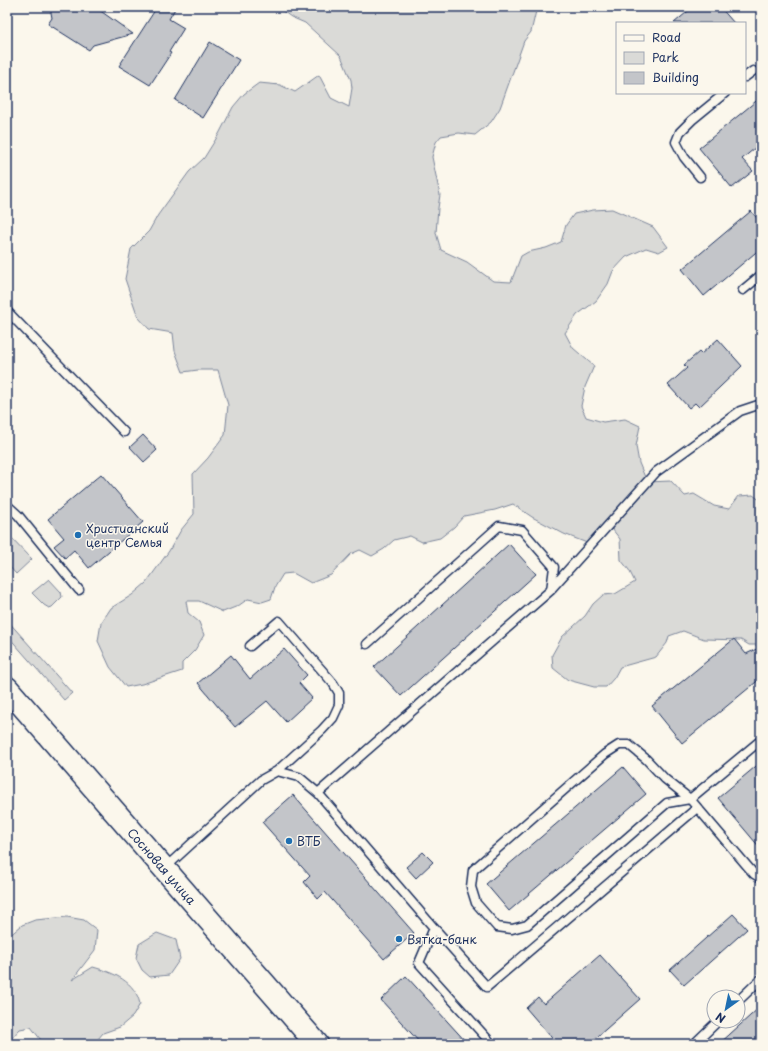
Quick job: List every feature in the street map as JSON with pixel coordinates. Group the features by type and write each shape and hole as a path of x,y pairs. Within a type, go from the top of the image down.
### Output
{"street":[{"name":"Сосновая улица","path":"7,688 317,1044"}],"lane":[{"path":"746,76 753,71"},
{"path":"700,177 684,157 676,142 680,132 724,94"},
{"path":"743,290 761,275"},
{"path":"7,311 124,432"},
{"path":"318,794 551,590 656,472 740,411 761,404"},
{"path":"7,505 18,515 79,590"},
{"path":"367,644 500,526 522,530 554,567 551,590"},
{"path":"165,869 261,780 277,771 322,730 333,718 339,705 339,692 333,683 279,620 250,646"},
{"path":"761,740 690,800 666,804 527,924 512,929 497,927 476,903 471,887 473,870 605,754 619,745 629,745 690,800 754,874 761,878"},
{"path":"277,771 299,777 318,794 487,987 697,808"},
{"path":"434,928 419,962 492,1044"},
{"path":"746,994 761,979"},
{"path":"694,1044 703,1041 712,1029"}],"green space":[{"path":"277,7 539,7 536,11 531,32 524,41 500,108 491,122 475,135 459,133 441,136 436,142 432,157 440,195 436,233 441,250 467,262 493,281 511,282 521,256 528,252 546,248 561,242 566,225 574,214 593,210 612,209 653,227 668,247 659,252 646,248 626,257 613,271 608,284 596,301 577,315 565,333 573,348 594,366 585,387 581,406 586,417 603,422 625,419 640,426 636,446 639,463 647,482 671,481 685,496 694,494 714,506 729,509 739,496 753,495 761,501 761,645 749,645 741,640 704,639 683,631 669,636 667,643 656,657 620,667 614,678 606,687 594,687 568,680 553,668 552,655 562,637 585,616 593,604 603,595 615,594 635,582 629,570 621,560 620,539 612,529 587,543 564,534 532,517 513,504 495,510 464,516 454,527 440,538 422,542 410,536 394,540 384,549 372,556 360,550 351,554 331,575 311,583 293,573 283,574 275,587 271,599 262,602 248,599 238,606 223,612 199,601 186,601 188,613 199,622 204,635 195,650 182,663 182,671 142,684 126,687 110,667 98,641 101,623 111,608 132,595 146,583 169,551 181,530 194,514 193,474 208,458 225,435 228,405 218,370 183,372 175,351 173,333 149,329 138,317 125,279 131,249 149,231 158,215 189,172 204,158 233,107 244,94 259,83 280,85 295,92 319,75 331,98 349,107 352,88 351,80 341,56 305,23 291,17"},
{"path":"7,533 32,559 16,574 7,564 7,551 11,548 7,543"},
{"path":"49,579 61,592 62,597 49,608 32,593"},
{"path":"7,620 72,693 64,700 7,635"},
{"path":"67,917 84,920 97,930 95,950 72,980 93,967 101,969 116,975 134,989 140,1004 133,1016 120,1027 103,1033 94,1044 44,1044 31,1027 20,1029 7,1043 7,938 22,925 35,920"},
{"path":"157,933 176,940 180,959 169,975 150,977 142,970 136,958 139,944"}],"building":[{"path":"50,7 95,7 133,34 93,45 89,50 48,24 52,18"},
{"path":"157,7 176,7 169,19 184,28 169,52 171,53 150,85 119,66"},
{"path":"693,7 720,7 733,22 675,22"},
{"path":"210,42 239,60 203,118 175,100"},
{"path":"761,97 761,143 742,159 753,171 732,188 699,148"},
{"path":"751,211 761,223 761,248 704,296 682,269"},
{"path":"718,339 742,366 699,407 695,403 689,408 668,385 687,368 684,365 699,352 701,354"},
{"path":"143,435 157,450 144,462 130,447"},
{"path":"101,474 143,522 89,568 74,550 65,558 54,546 64,538 48,519"},
{"path":"509,544 536,574 401,696 374,667"},
{"path":"734,639 746,654 761,647 761,678 682,743 652,706"},
{"path":"284,649 307,675 299,683 312,698 286,722 267,701 235,727 198,683 231,655 250,679"},
{"path":"761,762 761,849 718,798"},
{"path":"623,767 646,794 509,911 486,884"},
{"path":"293,795 414,933 384,959 325,892 318,899 304,882 310,876 262,822"},
{"path":"423,852 433,862 416,878 406,867"},
{"path":"733,914 747,929 684,985 670,970"},
{"path":"600,955 640,999 589,1044 557,1044 526,1008 538,997 544,1004"},
{"path":"406,976 468,1044 421,1044 381,1000"},
{"path":"761,1006 761,1044 719,1044 736,1029 746,1029 746,1020"}],"place":[{"name":"Христианский центр Семья","path":"78,535"},
{"name":"ВТБ","path":"289,841"},
{"name":"Вятка-банк","path":"399,939"}]}
